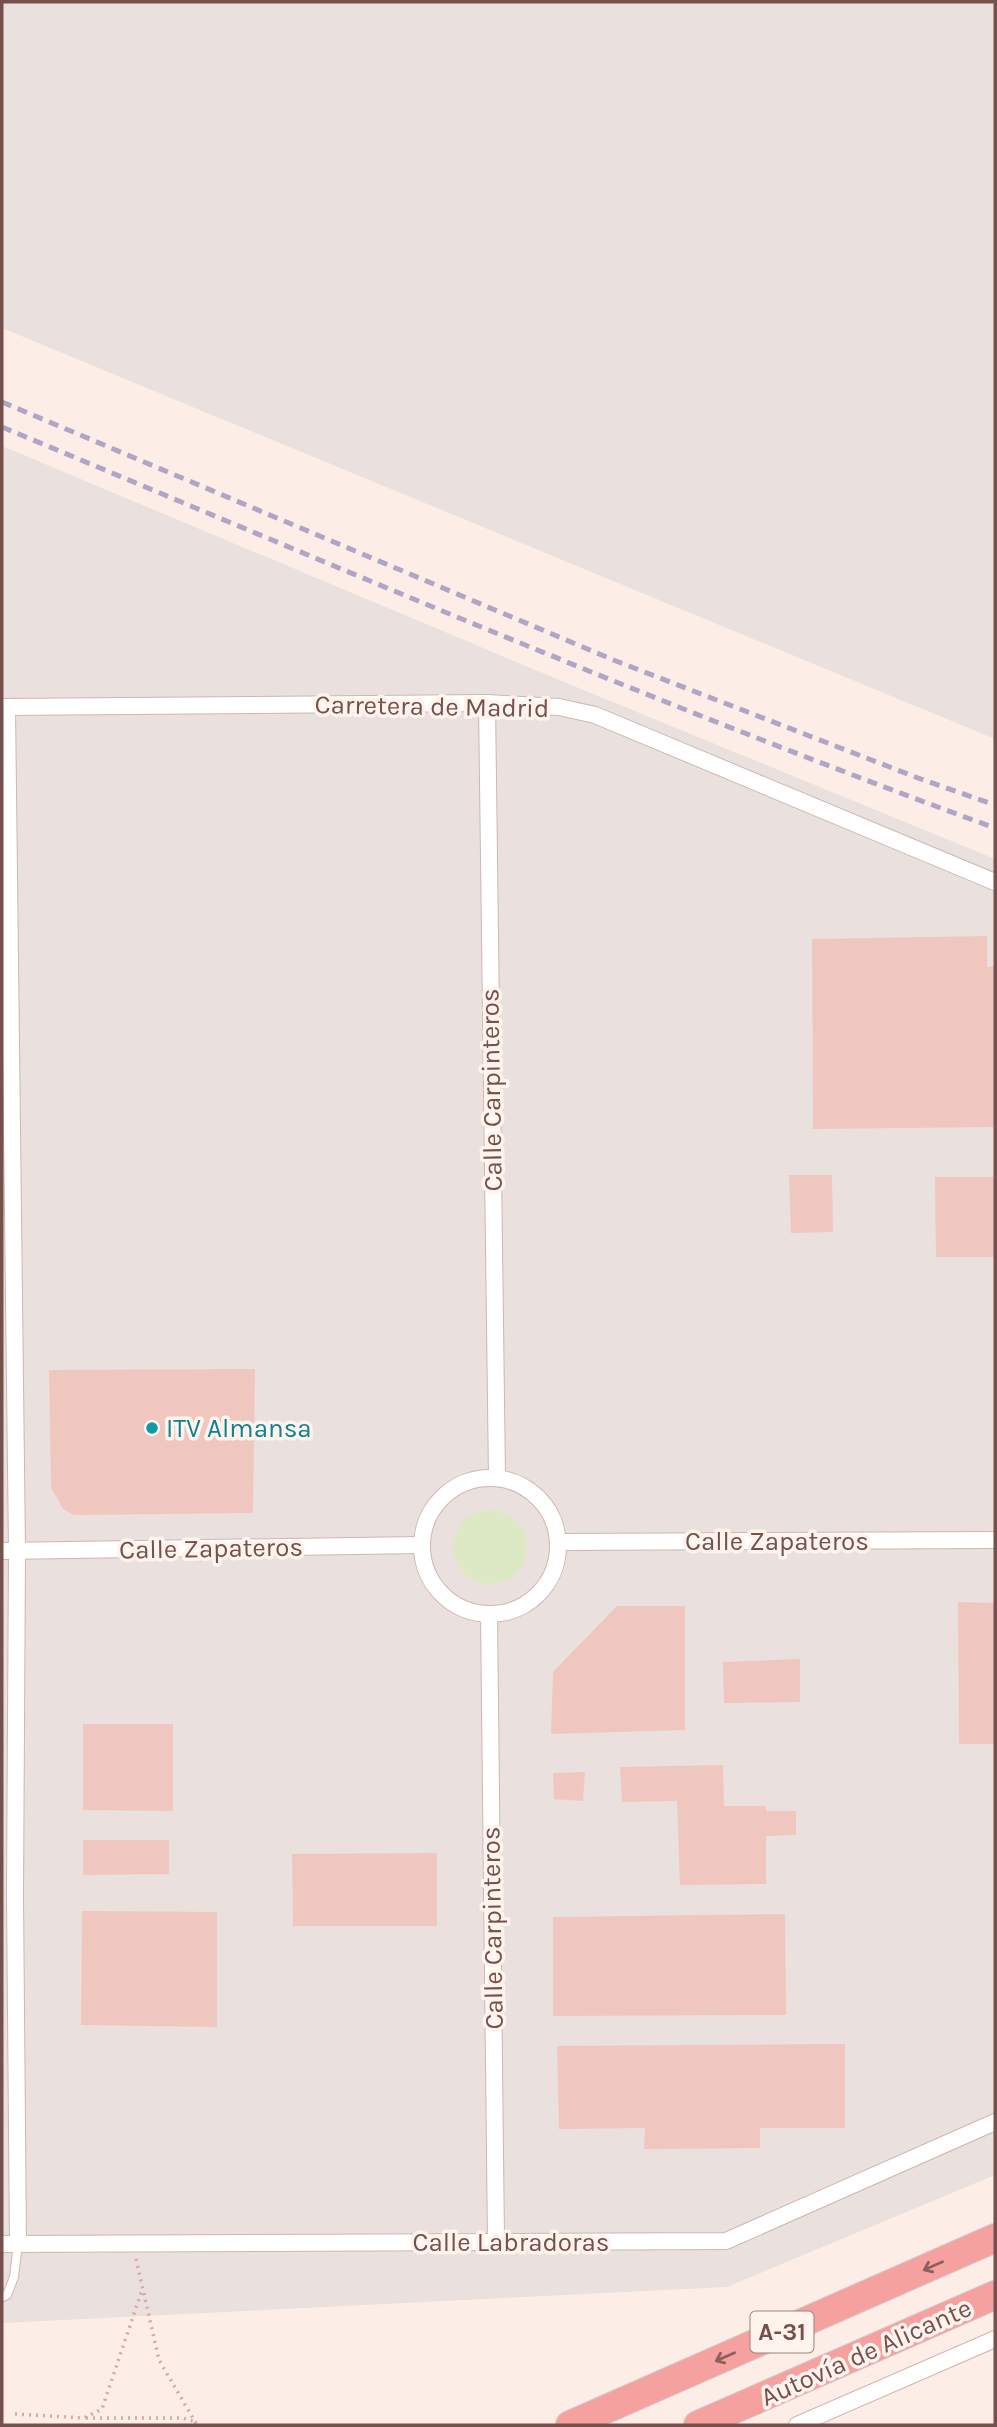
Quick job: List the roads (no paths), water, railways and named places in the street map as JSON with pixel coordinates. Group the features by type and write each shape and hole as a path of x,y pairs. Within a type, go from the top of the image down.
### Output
{"highway":[{"name":"Autovía de Alicante","path":"569,2425 995,2238"},
{"name":"Autovía de Alicante","path":"698,2425 995,2295"}],"street":[{"name":"Carretera de Madrid","path":"5,707 487,703 559,707 595,715 995,882"},
{"name":"Calle Carpinteros","path":"487,703 497,1478"},
{"path":"5,707 10,2244"},
{"path":"497,1478 516,1482 533,1492 546,1506 555,1523 559,1542 556,1565 546,1586 529,1602 508,1612 489,1614 465,1610 447,1600 433,1584 424,1566 421,1545 425,1523 436,1503 453,1488 474,1479 497,1478"},
{"name":"Calle Zapateros","path":"559,1542 995,1540"},
{"name":"Calle Zapateros","path":"9,1551 421,1545"},
{"name":"Calle Carpinteros","path":"489,1614 496,2242"},
{"name":"Calle Labradoras","path":"10,2244 726,2241 995,2123"},
{"path":"797,2425 995,2340"}],"lane":[{"path":"2,2297 6,2295 14,2277 10,2244"}],"railway":[{"path":"2,402 616,661 918,778 995,805"},
{"path":"2,427 620,684 995,828"}],"place":[{"name":"ITV Almansa","path":"152,1428"}]}
